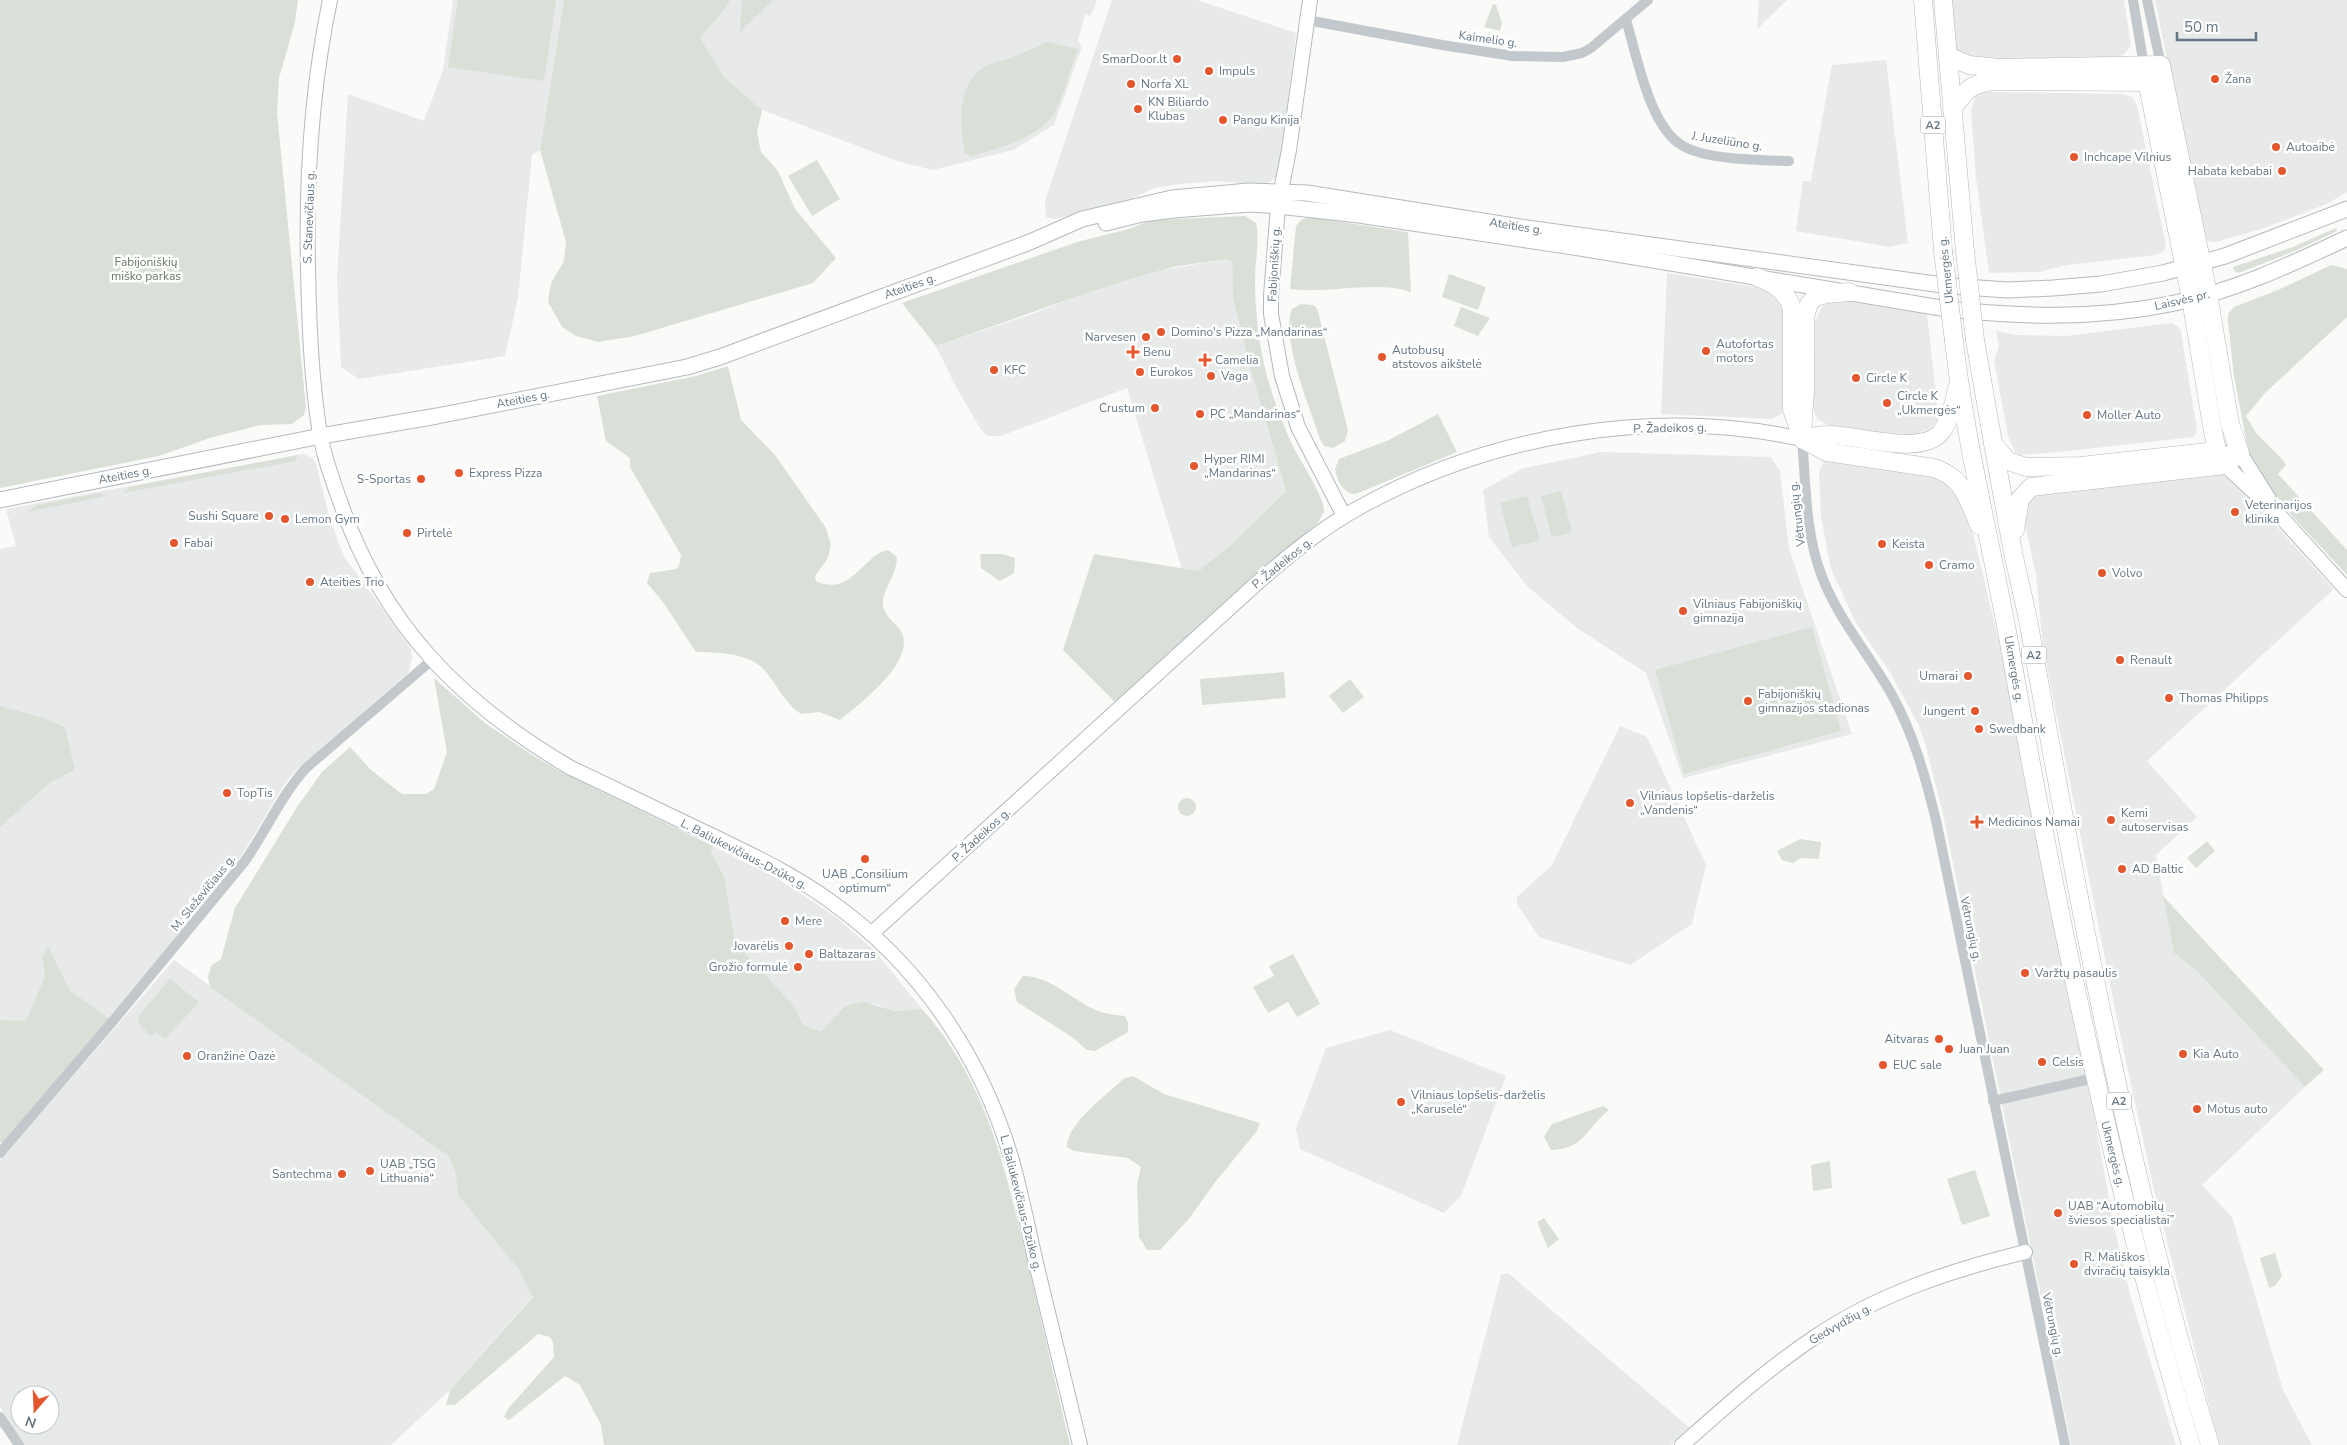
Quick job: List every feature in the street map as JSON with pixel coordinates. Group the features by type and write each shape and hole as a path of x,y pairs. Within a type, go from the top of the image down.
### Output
{"highway":[{"name":"Ukmergės g.","path":"1923,0 1943,251 1959,378 2029,756 2095,1078 2117,1169 2191,1445"},
{"name":"Ukmergės g.","path":"1943,0 1965,251 1975,340 1992,442 2028,620 2100,1007 2135,1164 2177,1330 2210,1445"},
{"path":"1948,56 1969,65 1983,67 2150,71 2164,82 2193,266"},
{"path":"1952,108 1964,93 1976,83 2150,71"},
{"path":"2014,558 2017,507 2024,492 2031,487 2221,458 2240,453 2230,424 2199,297 2150,71"},
{"path":"1757,277 1775,285 1786,293 1792,308 1792,409 1802,439 1828,452 1934,468 1947,472 1956,478 1966,494 1993,555"},
{"path":"1802,439 1805,392 1804,316 1809,304 1816,297 1849,292"},
{"path":"2199,297 2221,458"},
{"path":"1802,439 1829,435 1907,444 1930,440 1941,432 1946,423 1952,409 1959,378"},
{"path":"1992,442 2008,461 2026,467 2081,466 2221,458"}],"main road":[{"name":"S. Stanevičiaus g.","path":"321,436 312,358 308,241 318,71 330,0"},
{"name":"Fabijoniškių g.","path":"1310,0 1280,199 1270,296 1277,352 1298,427 1344,516"},
{"name":"Ateities g.","path":"1280,199 1307,193 1520,227 1941,285 2008,290 2101,284 2193,266"},
{"name":"Ateities g.","path":"0,500 321,436 446,414 687,367 720,357 1030,242 1082,219 1137,204 1205,194 1280,199 1947,309 2007,315"},
{"path":"2193,266 2347,209"},
{"name":"Laisvės pr.","path":"2007,315 2064,316 2115,312 2170,304 2245,282 2347,238"},
{"name":"P. Žadeikos g.","path":"871,934 1249,590 1288,557 1344,516 1380,497 1434,473 1481,456 1548,438 1604,430 1657,426 1702,426 1778,433 1802,439"},
{"name":"L. Baliukevičiaus-Dzūko g.","path":"321,436 331,475 361,556 392,607 432,660 470,698 512,731 571,768 770,864 830,900 871,934 939,1008 959,1039 988,1095 1006,1142 1080,1445"},
{"path":"2240,453 2281,517"},
{"path":"2221,458 2281,517 2347,590"},
{"name":"Gedvydžių g.","path":"1682,1445 1778,1364 1816,1336 1848,1317 1911,1287 1963,1268 2025,1252"}],"street":[{"path":"2133,0 2150,71"},
{"path":"2147,0 2150,71"},
{"name":"Kaimelio g.","path":"1307,20 1480,52 1535,58 1564,58 1582,53 1626,20 1642,2"},
{"name":"J. Juzeliūno g.","path":"1626,20 1654,108 1670,135 1677,142 1696,151 1789,161"},
{"name":"Vėtrungių g.","path":"1802,439 1808,521 1821,575 1836,606 1901,711 1919,756 1936,820 2065,1445"},
{"name":"M. Sleževičiaus g.","path":"0,1153 120,1014 245,861 295,781 306,768 432,660"},
{"path":"1993,1100 2095,1078"},
{"path":"2117,1169 2135,1164"},
{"path":"0,1417 19,1445"}],"shaded area":[{"path":"453,0 564,0 540,150 532,155 518,298 505,356 359,379 341,367 337,279 348,94 424,121 443,70"},
{"path":"730,0 1097,0 1092,13 1089,16 1085,14 1078,41 1082,47 1054,125 1013,150 933,170 900,162 762,110 724,77 700,38 725,9"},
{"path":"1112,0 1197,0 1296,33 1280,166 1277,176 1265,185 1217,181 1154,188 1129,200 1055,219 1046,217 1045,201"},
{"path":"1759,0 1787,0 1757,29"},
{"path":"1952,0 2124,0 2131,46 2124,55 2114,57 1992,60 1959,56 1955,46"},
{"path":"2155,0 2347,0 2347,192 2327,204 2265,228 2216,242 2210,242 2203,237"},
{"path":"1886,60 1908,243 1890,247 1796,231 1803,181 1811,181 1832,65"},
{"path":"1980,93 2125,94 2133,98 2137,105 2166,246 2164,251 2156,255 2067,265 2039,272 1989,273 1976,178 1971,111 1975,97"},
{"path":"1228,259 1232,261 1233,299 1248,360 1286,491 1232,544 1199,572 1182,569 1127,388 1001,436 987,436 980,428 956,387 936,346 1029,315 1095,289 1161,270"},
{"path":"1667,273 1770,289 1787,307 1784,410 1780,415 1772,419 1661,414"},
{"path":"1839,300 1927,314 1937,402 1937,422 1930,428 1915,435 1903,435 1831,427 1817,419 1813,409 1815,322 1822,307 1829,302"},
{"path":"2172,323 2179,327 2181,332 2197,430 2194,437 2059,452 2020,455 2015,452 2008,436 1994,360 1999,346 1996,331 2017,335 2066,336"},
{"name":"Vilniaus Fabijoniškių gimnazija","path":"1601,452 1771,457 1780,471 1789,549 1852,734 1683,778 1646,673 1577,628 1527,586 1489,537 1483,490 1521,469"},
{"path":"304,454 312,458 316,463 329,516 344,557 411,649 412,659 408,673 296,770 285,783 241,857 110,1019 70,992 48,947 42,957 45,976 26,1022 0,1020 0,827 51,782 75,770 65,727 41,717 0,706 0,549 16,546 6,509"},
{"path":"1829,459 1943,477 1966,505 2002,654 2091,1097 2113,1222 2131,1298 2176,1445 2071,1445 1943,814 1919,726 1891,674 1855,621 1831,569 1821,517 1819,472 1824,461"},
{"path":"2221,474 2235,481 2334,589 2147,761 2197,817 2156,855 2174,953 2196,970 2305,1087 2202,1185 2232,1217 2283,1390 2312,1445 2219,1445 2155,1194 2119,1029 2043,647 2036,574 2023,516 2030,496"},
{"name":"Vilniaus lopšelis-darželis „Vandenis“","path":"1620,726 1647,737 1706,865 1692,924 1630,965 1539,937 1517,904 1517,897 1552,865"},
{"path":"713,846 778,879 835,916 875,951 922,1009 896,1011 875,1004 845,1006 821,1031 806,1027 800,1022 796,1008 735,942 724,876 711,853"},
{"path":"174,960 448,1156 455,1171 458,1195 519,1270 533,1296 450,1390 391,1445 23,1445 17,1435 60,1435 60,1385 10,1385 10,1424 0,1407 0,1160"},
{"name":"Vilniaus lopšelis-darželis „Karuselė“","path":"1390,1030 1506,1076 1461,1196 1444,1213 1300,1149 1296,1129 1326,1048"},
{"path":"1508,1273 1690,1428 1671,1445 1457,1445 1501,1275"}],"green space":[{"name":"Fabijoniškių miško parkas","path":"0,0 298,0 295,22 279,78 277,112 306,408 304,415 292,424 261,425 210,438 159,456 0,488"},
{"path":"458,0 556,0 544,81 448,67"},
{"path":"564,0 730,0 725,9 700,38 724,77 762,110 757,133 761,152 778,171 795,209 836,258 813,283 635,336 598,342 576,336 562,327 548,302 551,283 564,261 566,242 540,150"},
{"path":"742,0 773,0 740,32"},
{"path":"1493,4 1496,5 1502,23 1500,31 1484,27"},
{"path":"1047,42 1078,49 1053,115 1038,130 1005,146 972,156 965,153 961,116 962,103 971,80 979,71 990,64"},
{"path":"817,160 840,199 812,216 788,176"},
{"path":"1245,216 1256,223 1257,230 1256,307 1261,349 1267,377 1287,434 1320,496 1324,512 1317,524 1273,559 1115,702 1063,650 1094,554 1199,571 1232,544 1286,491 1248,360 1233,299 1232,261 1226,259 1177,266 1133,278 936,346 902,303 1077,242 1129,229 1151,220"},
{"path":"1309,217 1408,232 1411,292 1382,287 1320,290 1290,289 1296,226 1301,220"},
{"path":"2336,228 2337,231 2295,251 2241,272 2237,273 2234,270 2233,267 2293,247"},
{"path":"2331,265 2347,269 2347,317 2266,392 2246,416 2256,433 2284,461 2286,465 2278,474 2347,550 2347,575 2294,518 2254,467 2248,449 2234,376 2228,322 2228,314 2234,307 2278,290"},
{"path":"1449,274 1486,287 1478,310 1442,297"},
{"path":"1301,304 1313,305 1317,308 1348,430 1345,441 1333,448 1324,446 1321,441 1293,355 1289,322 1292,309"},
{"path":"1461,307 1490,318 1478,336 1454,326"},
{"path":"728,366 741,420 775,455 826,528 831,545 828,558 815,576 816,581 828,585 839,584 856,573 879,553 888,550 897,557 897,563 884,594 883,605 884,610 902,633 904,645 900,657 883,682 840,720 819,712 801,714 795,710 766,672 752,661 724,653 696,652 663,602 647,583 650,573 676,569 679,566 681,555 630,467 630,458 606,441 597,396 696,376"},
{"path":"1438,414 1457,452 1356,494 1348,492 1341,486 1335,469 1339,459 1389,440"},
{"path":"298,455 295,461 123,493 129,487"},
{"path":"1561,491 1572,532 1552,537 1541,496"},
{"path":"99,493 106,496 27,512 37,505"},
{"path":"1527,496 1540,540 1512,547 1500,503"},
{"path":"980,554 1003,554 1015,558 1014,573 1000,581 981,568"},
{"name":"Fabijoniškių gimnazijos stadionas","path":"1812,627 1841,731 1684,774 1655,670"},
{"path":"1284,672 1286,698 1202,705 1200,679"},
{"path":"434,678 485,723 532,755 561,772 713,846 711,853 724,876 735,942 796,1008 804,1025 821,1031 845,1006 863,1002 896,1011 922,1009 945,1038 964,1068 992,1131 1012,1198 1070,1445 604,1445 601,1425 580,1385 565,1376 509,1420 504,1417 507,1410 554,1357 553,1342 550,1337 538,1334 455,1405 446,1405 450,1390 533,1297 519,1270 458,1195 455,1171 448,1156 210,987 208,977 211,966 221,959 235,908 297,807 322,772 350,747 371,770 402,794 426,794 434,789 447,752"},
{"path":"1350,679 1364,697 1343,713 1329,696"},
{"path":"0,706 41,717 65,727 75,770 51,782 0,827"},
{"path":"1187,798 1193,801 1196,807 1193,813 1187,816 1181,813 1178,807 1181,801"},
{"path":"1800,839 1821,842 1819,859 1801,858 1793,863 1782,860 1777,851"},
{"path":"2207,841 2215,851 2196,868 2187,858"},
{"path":"2163,896 2324,1070 2305,1087 2196,970 2174,953"},
{"path":"48,946 70,991 110,1019 2,1143 0,1142 0,1020 26,1021 45,976 42,957"},
{"path":"1293,954 1320,1004 1297,1017 1288,1002 1268,1013 1253,987 1274,976 1269,966"},
{"path":"1023,976 1033,977 1052,984 1098,1011 1125,1016 1128,1023 1128,1032 1095,1051 1087,1050 1072,1037 1017,1002 1014,989"},
{"path":"170,979 199,1002 165,1039 156,1032 150,1036 139,1023 138,1017"},
{"path":"1133,1076 1164,1094 1260,1123 1257,1131 1216,1181 1188,1220 1160,1250 1147,1250 1139,1237 1137,1184 1141,1167 1128,1158 1074,1151 1067,1147 1068,1138 1073,1129 1089,1110 1123,1079"},
{"path":"1603,1106 1609,1110 1584,1137 1571,1146 1551,1150 1544,1137 1552,1124"},
{"path":"1830,1161 1832,1188 1813,1191 1811,1165"},
{"path":"1975,1170 1990,1216 1962,1225 1947,1179"},
{"path":"1544,1218 1559,1239 1548,1248 1537,1222"},
{"path":"2275,1253 2282,1276 2275,1286 2269,1288 2260,1258"}],"place":[{"name":"SmarDoor.lt","path":"1177,59"},
{"name":"Impuls","path":"1209,71"},
{"name":"Žana","path":"2215,79"},
{"name":"Norfa XL","path":"1131,84"},
{"name":"KN Biliardo Klubas","path":"1138,109"},
{"name":"Pangu Kinija","path":"1223,120"},
{"name":"Autoaibė","path":"2276,147"},
{"name":"Inchcape Vilnius","path":"2074,157"},
{"name":"Habata kebabai","path":"2282,171"},
{"name":"Domino's Pizza „Mandarinas“","path":"1161,332"},
{"name":"Narvesen","path":"1146,337"},
{"name":"Autofortas motors","path":"1706,351"},
{"name":"Benu","path":"1133,352"},
{"name":"Autobusų atstovos aikštelė","path":"1382,357"},
{"name":"Camelia","path":"1205,360"},
{"name":"KFC","path":"994,370"},
{"name":"Eurokos","path":"1140,372"},
{"name":"Vaga","path":"1211,376"},
{"name":"Circle K","path":"1856,378"},
{"name":"Circle K „Ukmergės“","path":"1887,403"},
{"name":"Crustum","path":"1155,408"},
{"name":"PC „Mandarinas“","path":"1200,414"},
{"name":"Moller Auto","path":"2087,415"},
{"name":"Hyper RIMI „Mandarinas“","path":"1194,466"},
{"name":"Express Pizza","path":"459,473"},
{"name":"S-Sportas","path":"421,479"},
{"name":"Veterinarijos klinika","path":"2235,512"},
{"name":"Sushi Square","path":"269,516"},
{"name":"Lemon Gym","path":"285,519"},
{"name":"Pirtelė","path":"407,533"},
{"name":"Fabai","path":"174,543"},
{"name":"Keista","path":"1882,544"},
{"name":"Cramo","path":"1929,565"},
{"name":"Volvo","path":"2102,573"},
{"name":"Ateities Trio","path":"310,582"},
{"name":"Vilniaus Fabijoniškių gimnazija","path":"1683,611"},
{"name":"Renault","path":"2120,660"},
{"name":"Umarai","path":"1968,676"},
{"name":"Thomas Philipps","path":"2169,698"},
{"name":"Fabijoniškių gimnazijos stadionas","path":"1748,701"},
{"name":"Jungent","path":"1975,711"},
{"name":"Swedbank","path":"1979,729"},
{"name":"TopTis","path":"227,793"},
{"name":"Vilniaus lopšelis-darželis „Vandenis“","path":"1630,803"},
{"name":"Kemi autoservisas","path":"2111,820"},
{"name":"Medicinos Namai","path":"1977,822"},
{"name":"UAB „Consilium optimum“","path":"865,859"},
{"name":"AD Baltic","path":"2122,869"},
{"name":"Mere","path":"785,921"},
{"name":"Jovarėlis","path":"789,946"},
{"name":"Baltazaras","path":"809,954"},
{"name":"Grožio formulė","path":"798,967"},
{"name":"Varžtų pasaulis","path":"2025,973"},
{"name":"Aitvaras","path":"1939,1039"},
{"name":"Juan Juan","path":"1949,1049"},
{"name":"Kia Auto","path":"2183,1054"},
{"name":"Oranžinė Oazė","path":"187,1056"},
{"name":"Celsis","path":"2042,1062"},
{"name":"EUC sale","path":"1883,1065"},
{"name":"Vilniaus lopšelis-darželis „Karuselė“","path":"1401,1102"},
{"name":"Motus auto","path":"2197,1109"},
{"name":"UAB „TSG Lithuania“","path":"370,1171"},
{"name":"Santechma","path":"342,1174"},
{"name":"UAB “Automobilų šviesos specialistai”","path":"2058,1213"},
{"name":"R. Mališkos dviračių taisykla","path":"2074,1264"}]}
